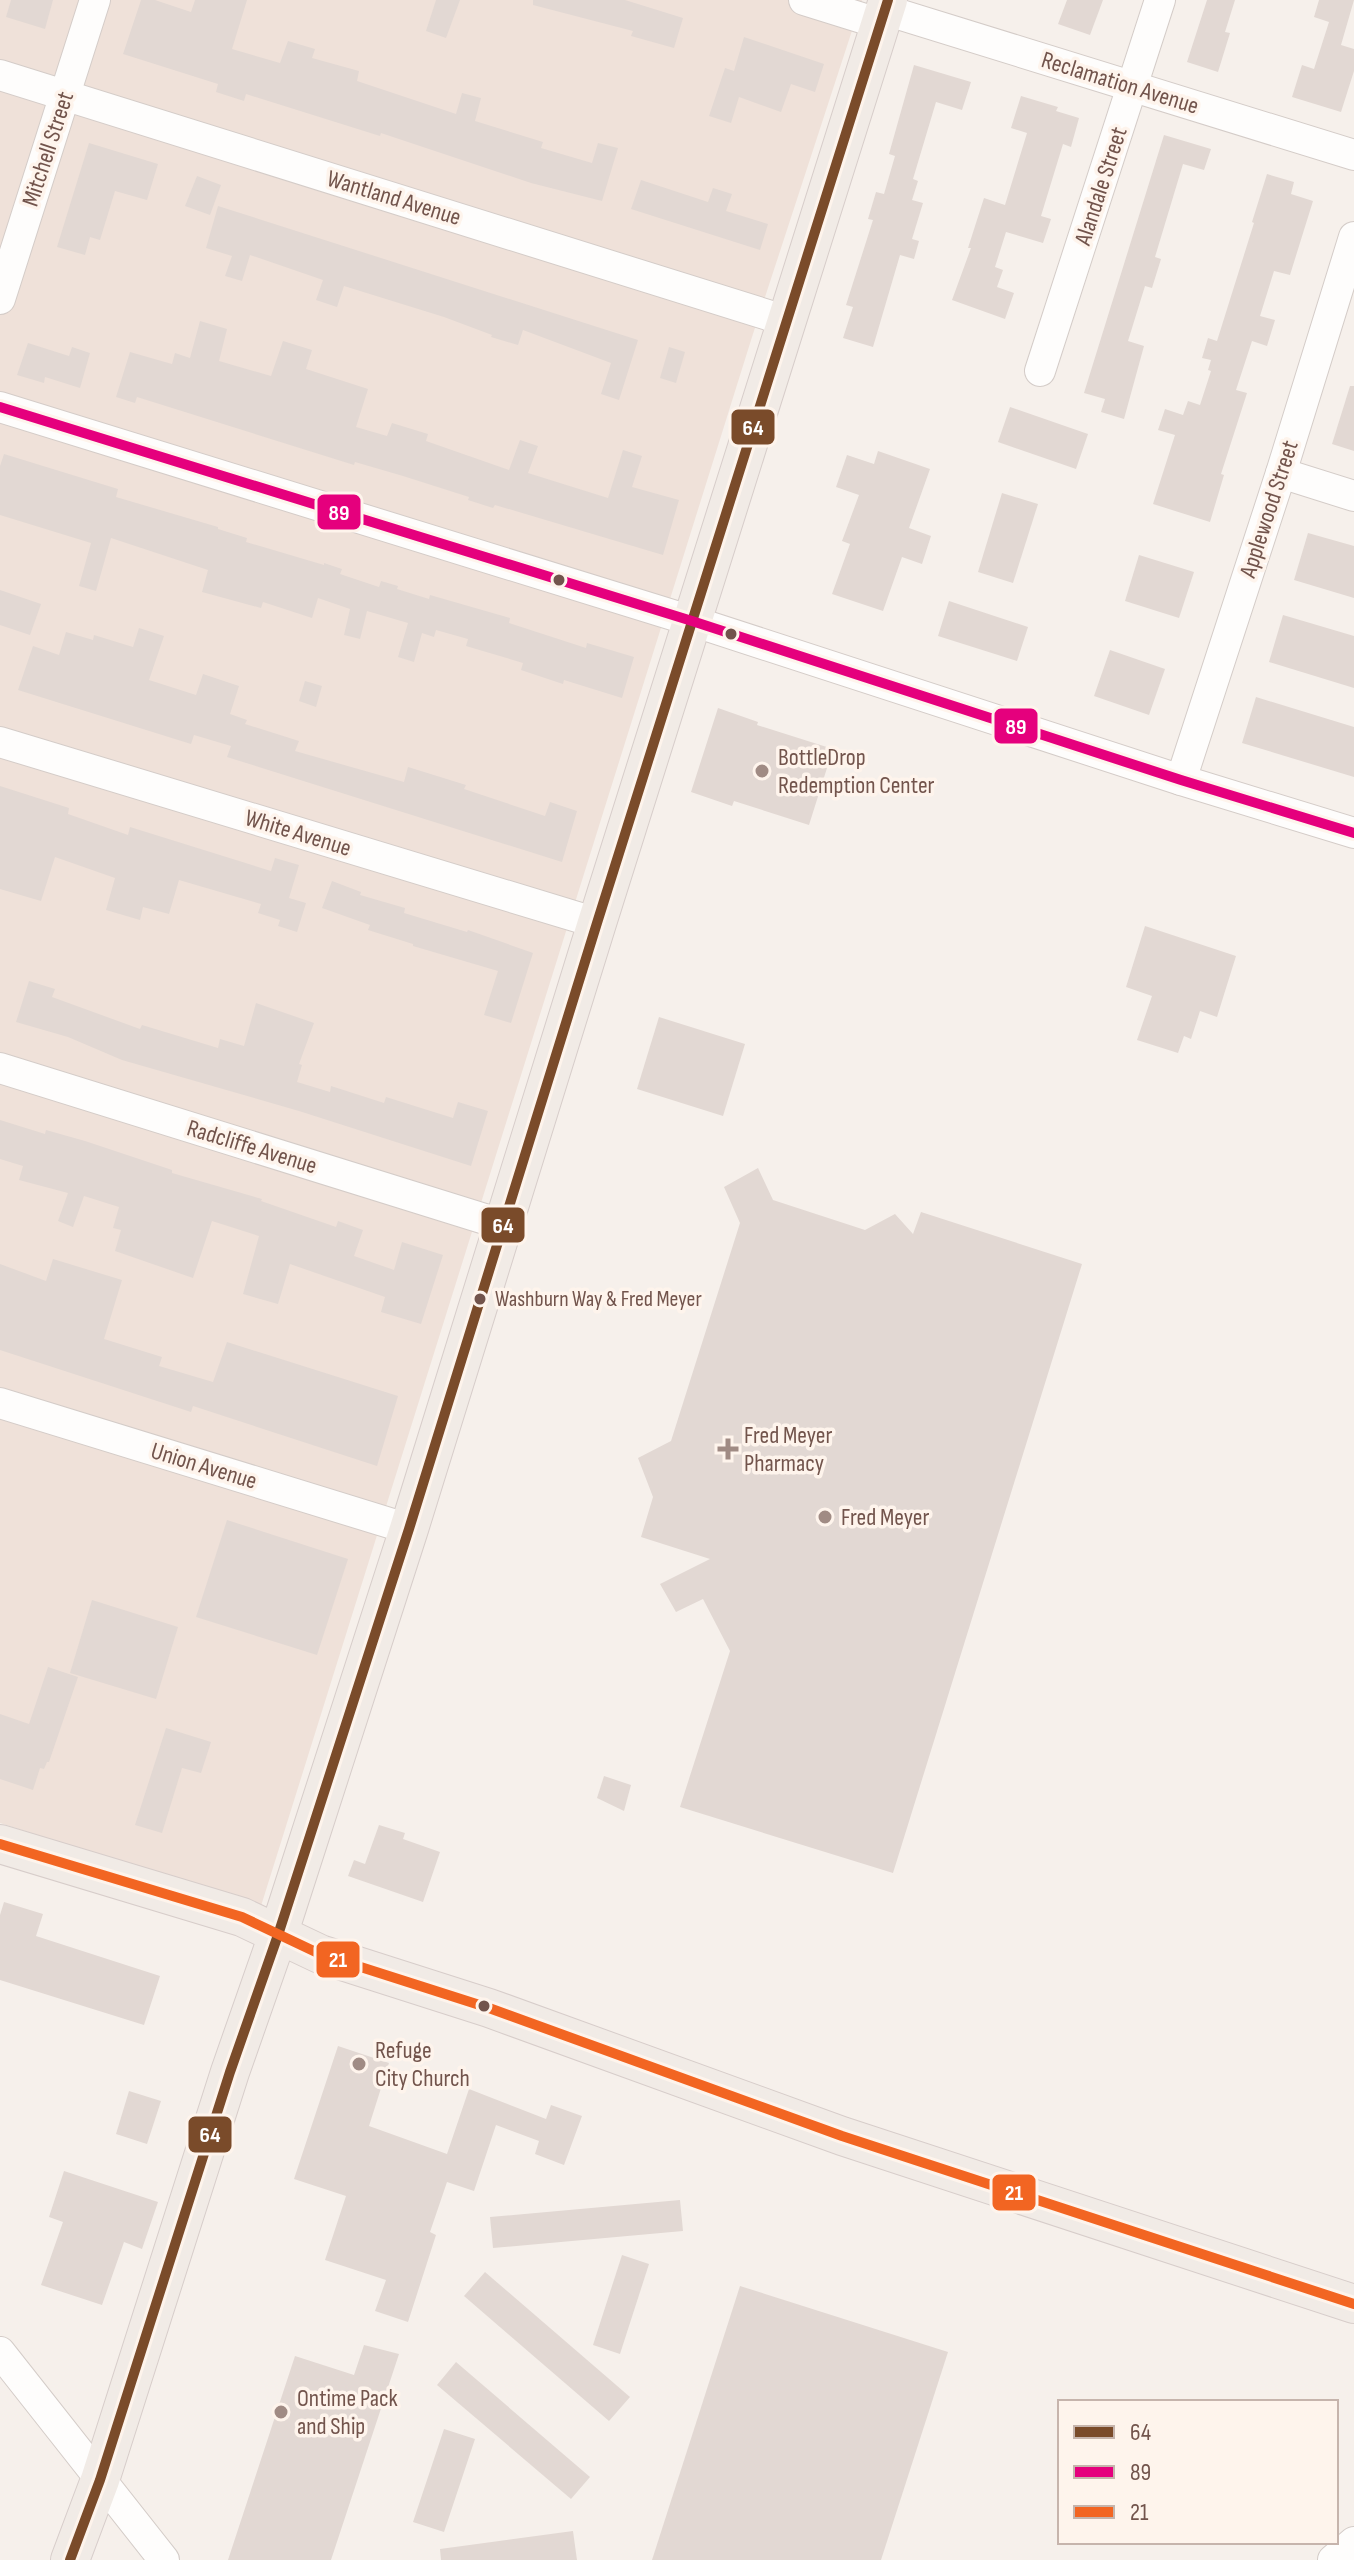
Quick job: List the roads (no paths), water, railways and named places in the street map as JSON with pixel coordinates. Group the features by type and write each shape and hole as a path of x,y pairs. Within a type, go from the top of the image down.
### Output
{"main road":[{"path":"70,2560 100,2480 230,2072 278,1935 409,1529 885,11"},
{"path":"0,1844 242,1917 320,1954 489,2008 842,2136 1354,2304"}],"street":[{"name":"Mitchell Street","path":"0,299 95,0"},
{"name":"Reclamation Avenue","path":"804,0 885,11 1354,155"},
{"name":"Alandale Street","path":"1040,371 1160,0"},
{"name":"Wantland Avenue","path":"0,75 787,321"},
{"name":"Applewood Street","path":"1181,780 1354,237"},
{"path":"0,407 692,621 1354,833"},
{"path":"1281,473 1354,496"},
{"name":"White Avenue","path":"0,742 597,923"},
{"name":"Radcliffe Avenue","path":"0,1068 504,1225"},
{"name":"Union Avenue","path":"0,1403 409,1529"},
{"path":"0,2352 164,2560"},
{"path":"1333,2560 1354,2542"}],"place":[{"name":"BottleDrop Redemption Center","path":"762,771"},
{"name":"Washburn Way & Fred Meyer","path":"480,1299"},
{"name":"Fred Meyer Pharmacy","path":"728,1449"},
{"name":"Fred Meyer","path":"825,1517"},
{"name":"Refuge City Church","path":"359,2064"},
{"name":"Ontime Pack and Ship","path":"281,2412"}]}
